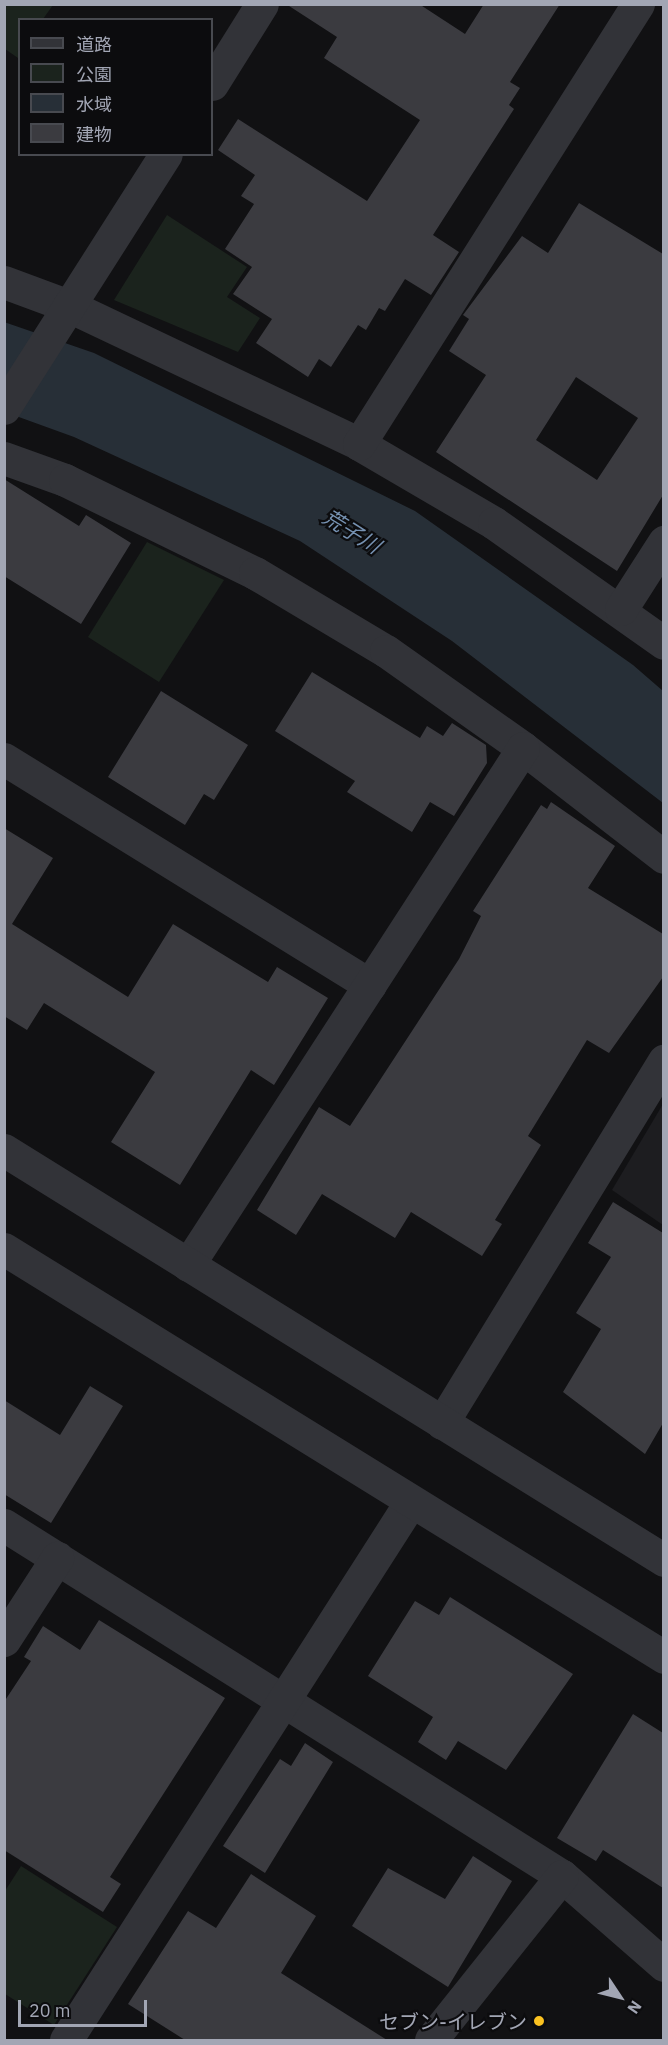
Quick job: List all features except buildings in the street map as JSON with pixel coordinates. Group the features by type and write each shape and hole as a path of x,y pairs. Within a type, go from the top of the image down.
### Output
{"street":[{"path":"213,82 262,4"},
{"path":"359,444 638,4"},
{"path":"4,408 165,156"},
{"path":"4,282 63,316 359,444 494,523 621,609 663,643"},
{"path":"4,458 65,480 255,573 386,651 524,748 663,857"},
{"path":"621,609 663,542"},
{"path":"188,1265 524,748"},
{"path":"4,759 370,985"},
{"path":"442,1424 663,1061"},
{"path":"4,1150 663,1560"},
{"path":"4,1249 410,1503 663,1657"},
{"path":"66,2040 410,1503"},
{"path":"4,1525 562,1876 663,1965"},
{"path":"4,1640 57,1558"},
{"path":"431,2040 562,1876"}],"shaded area":[{"path":"663,1104 663,1225 612,1190"}],"green space":[{"path":"4,5 53,5 44,18 18,18 18,58 5,49"},
{"path":"167,215 247,267 227,297 260,318 238,352 114,300"},
{"path":"147,542 224,580 159,682 88,637"},
{"path":"21,1866 117,1927 54,2025 5,1994 5,1891"}],"water":[{"name":"荒子川","path":"4,322 94,353 415,511 633,665 663,691 663,803 452,641 300,541 74,437 5,412"}],"place":[{"name":"セブン-イレブン","path":"539,2021"}]}
